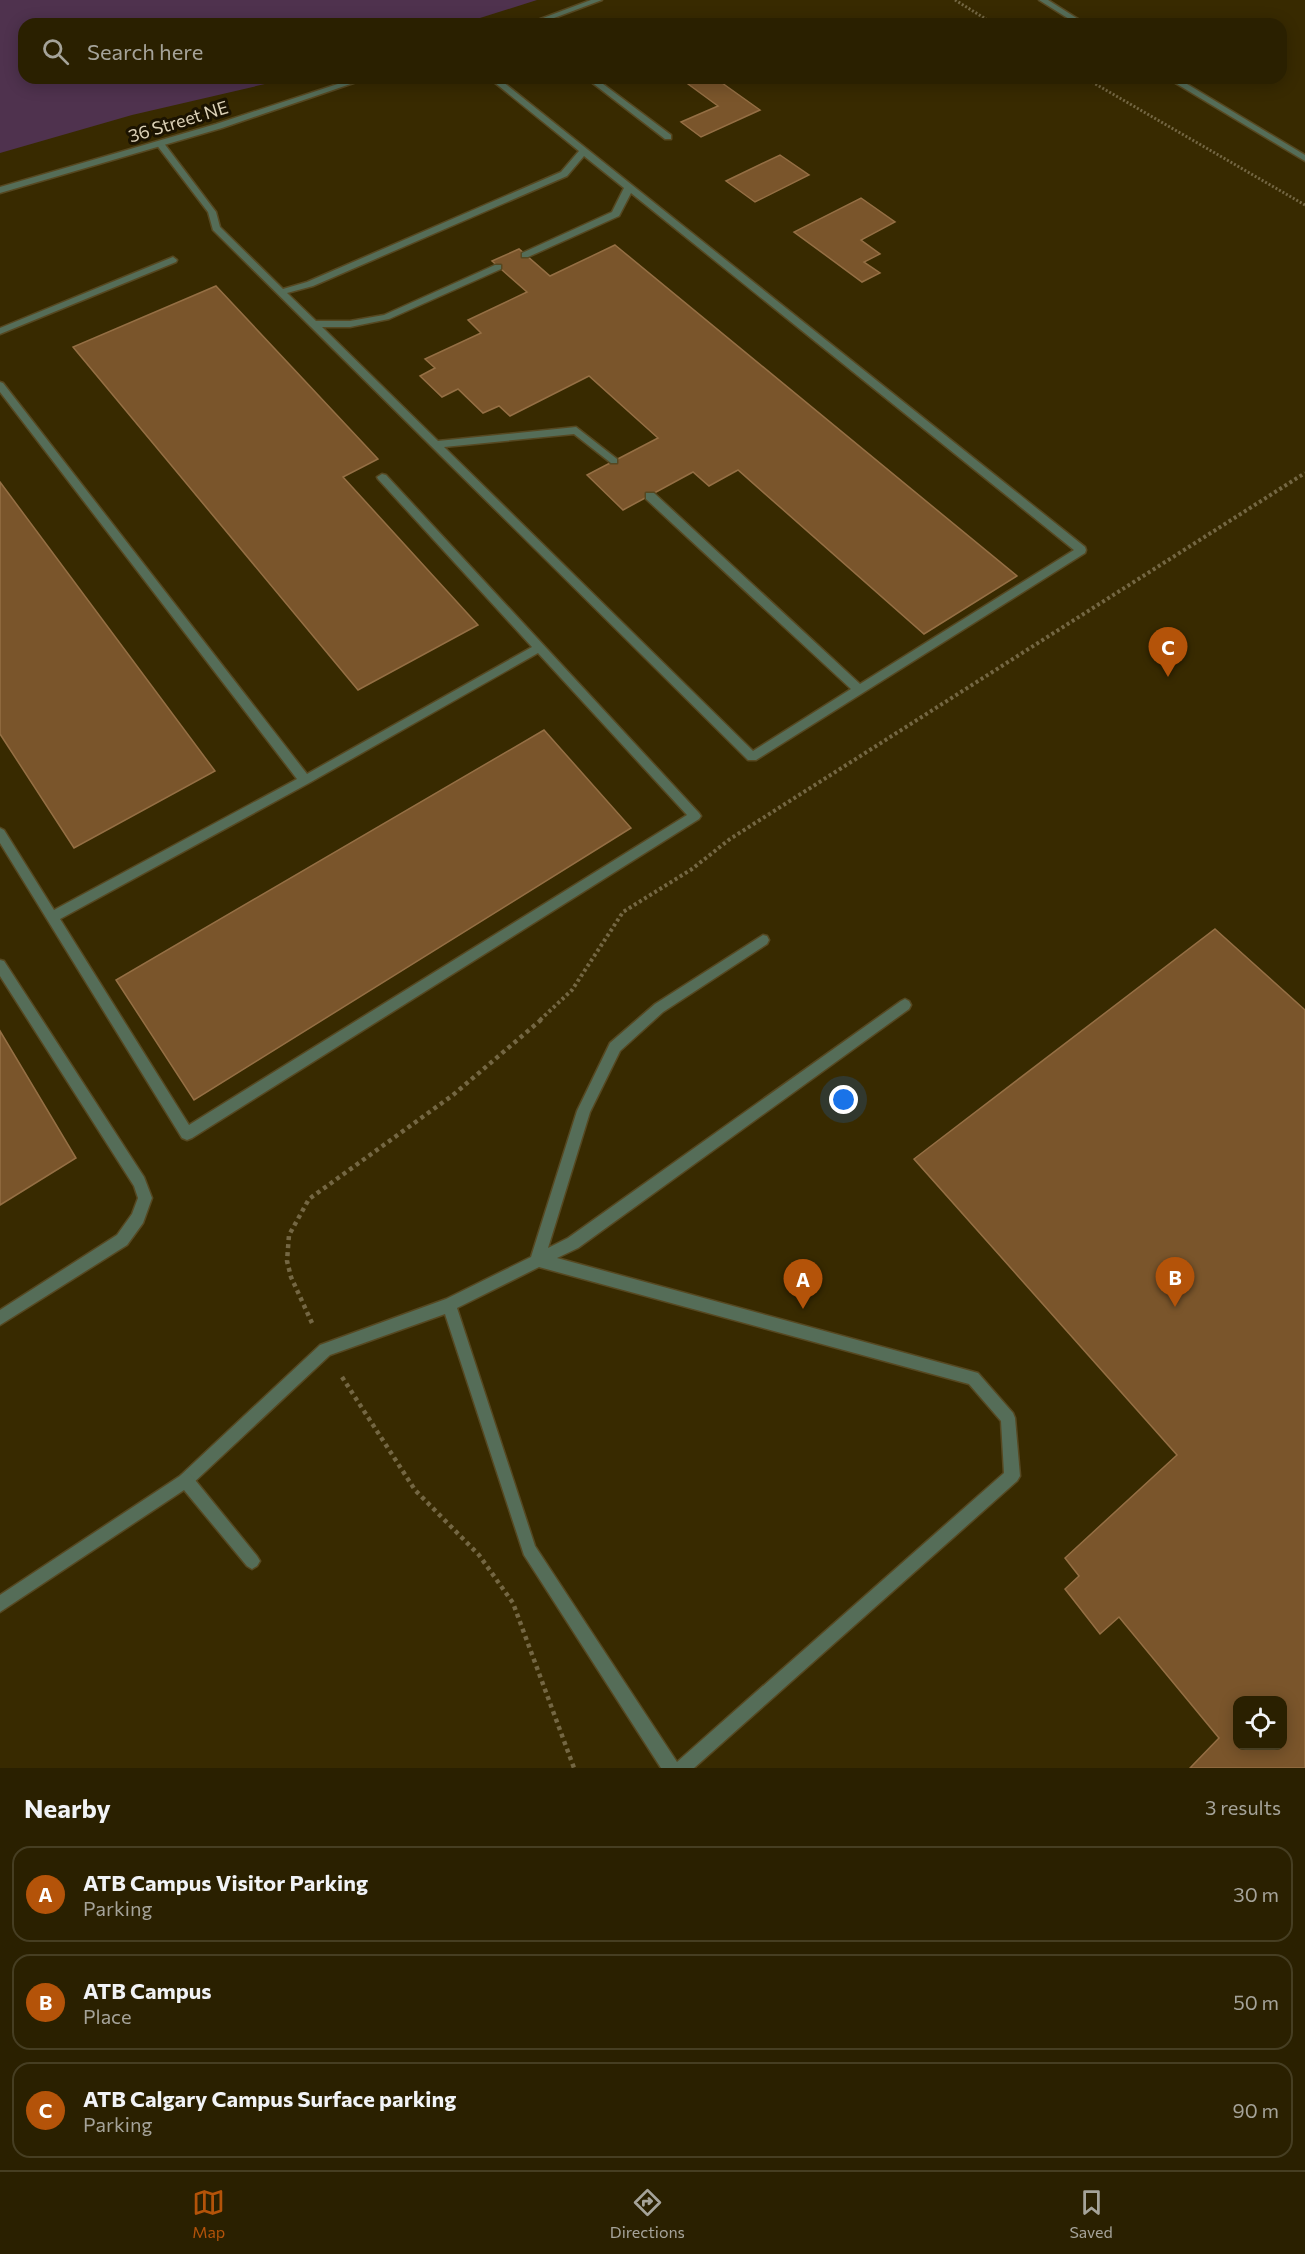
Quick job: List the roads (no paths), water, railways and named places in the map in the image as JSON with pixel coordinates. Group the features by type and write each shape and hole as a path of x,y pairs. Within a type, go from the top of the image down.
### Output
{"street":[{"path":"548,18 598,0"},
{"path":"1043,0 1073,18"},
{"name":"36 Street NE","path":"0,190 160,144 345,84"},
{"path":"160,144 212,212 216,228 752,757 1081,550 500,84"},
{"path":"598,84 668,137"},
{"path":"1180,84 1305,159"},
{"path":"280,292 310,284 564,174 584,151"},
{"path":"525,255 616,214 628,187"},
{"path":"0,331 173,260"},
{"path":"314,324 350,324 386,317 498,267"},
{"path":"0,386 305,780"},
{"path":"436,445 576,430 614,461"},
{"path":"0,833 188,1134 696,816 382,477"},
{"path":"650,496 859,690"},
{"path":"51,917 305,780 539,648"},
{"path":"537,1260 584,1111 615,1047 658,1008 762,940"},
{"path":"0,965 139,1182 145,1198 138,1218 122,1240 0,1318"},
{"path":"0,1604 186,1480 325,1350 449,1305 573,1243 905,1005"},
{"path":"537,1260 973,1378 1008,1418 1012,1476 682,1768"},
{"path":"449,1305 529,1550 671,1768"},
{"path":"186,1480 252,1561"}],"place":[{"name":"ATB Calgary Campus Surface parking","path":"1168,677"},
{"name":"ATB Campus","path":"1175,1307"},
{"name":"ATB Campus Visitor Parking","path":"803,1309"}]}
